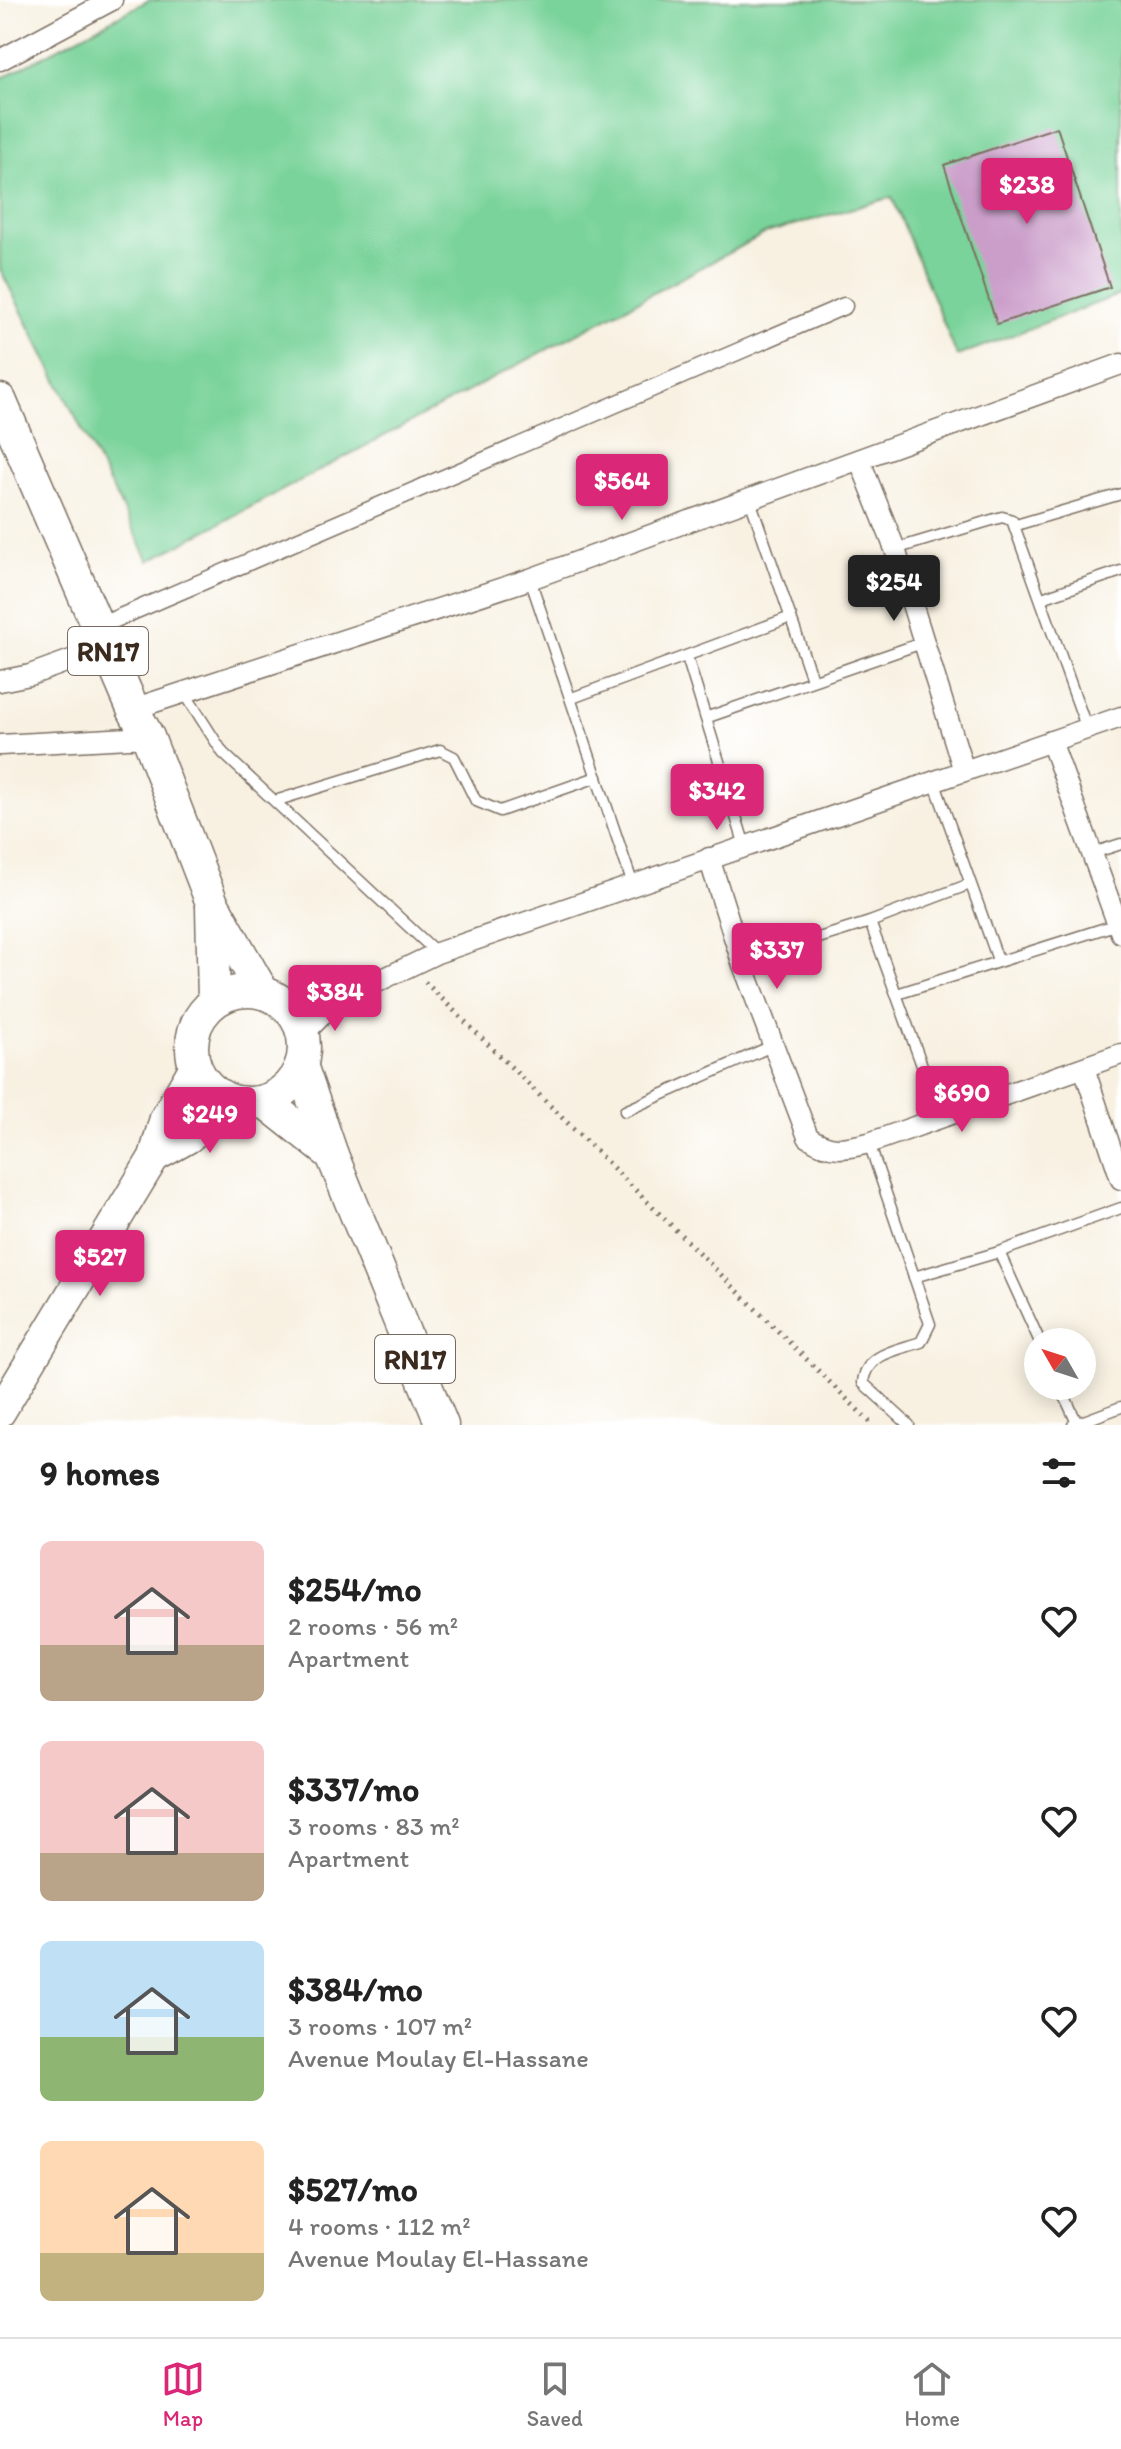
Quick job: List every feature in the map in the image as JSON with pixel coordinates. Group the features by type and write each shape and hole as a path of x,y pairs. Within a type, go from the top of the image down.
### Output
{"main road":[{"name":"RN17","path":"0,400 133,709 148,737 212,903 263,993 299,1037 332,1155 442,1425"},
{"name":"RN17","path":"212,903 214,1002"},
{"path":"263,993 246,991 214,1002 201,1015 193,1031 191,1050 194,1068 203,1083 230,1102 265,1102 287,1087 299,1037"},
{"path":"0,1412 154,1157 165,1118 194,1068"},
{"path":"154,1157 188,1138 230,1102"},
{"name":"RN17","path":"265,1102 332,1155"}],"street":[{"path":"0,60 112,0"},
{"path":"0,681 30,675 102,637 844,306"},
{"path":"133,709 530,579 1120,368"},
{"path":"860,461 895,549 964,771"},
{"path":"299,1037 335,1002 437,953 1121,717"},
{"path":"0,745 148,737"},
{"path":"1051,741 1120,928"},
{"path":"709,858 742,962 808,1137 822,1147 838,1150 869,1143 1121,1054"},
{"path":"1084,1068 1121,1179"}],"lane":[{"path":"1016,525 1121,494"},
{"path":"750,500 812,679"},
{"path":"895,549 1002,517 1016,525 1087,729"},
{"path":"1042,598 1121,571"},
{"path":"530,579 633,885"},
{"path":"572,698 791,617"},
{"path":"708,717 922,643"},
{"path":"687,657 708,717 745,846"},
{"path":"184,692 223,753 437,953"},
{"path":"275,801 440,750 454,757 476,801 500,811 597,777"},
{"path":"934,781 998,960"},
{"path":"1093,853 1121,844"},
{"path":"742,962 870,922 970,884"},
{"path":"870,922 941,1118"},
{"path":"897,994 998,960 1120,928"},
{"path":"625,1111 774,1045"},
{"path":"869,1143 930,1324 928,1335 921,1342 875,1358 868,1365 863,1383 909,1425"},
{"path":"914,1277 999,1252 1121,1208"},
{"path":"999,1252 1034,1328"},
{"path":"1066,1400 1075,1424 1121,1407"}],"path":[{"path":"410,966 873,1425"}],"green space":[{"path":"149,0 1121,0 1121,294 957,356 892,197 766,233 149,561 0,269 0,79"}],"building":[{"path":"1057,127 1110,287 997,324 944,165"}]}
